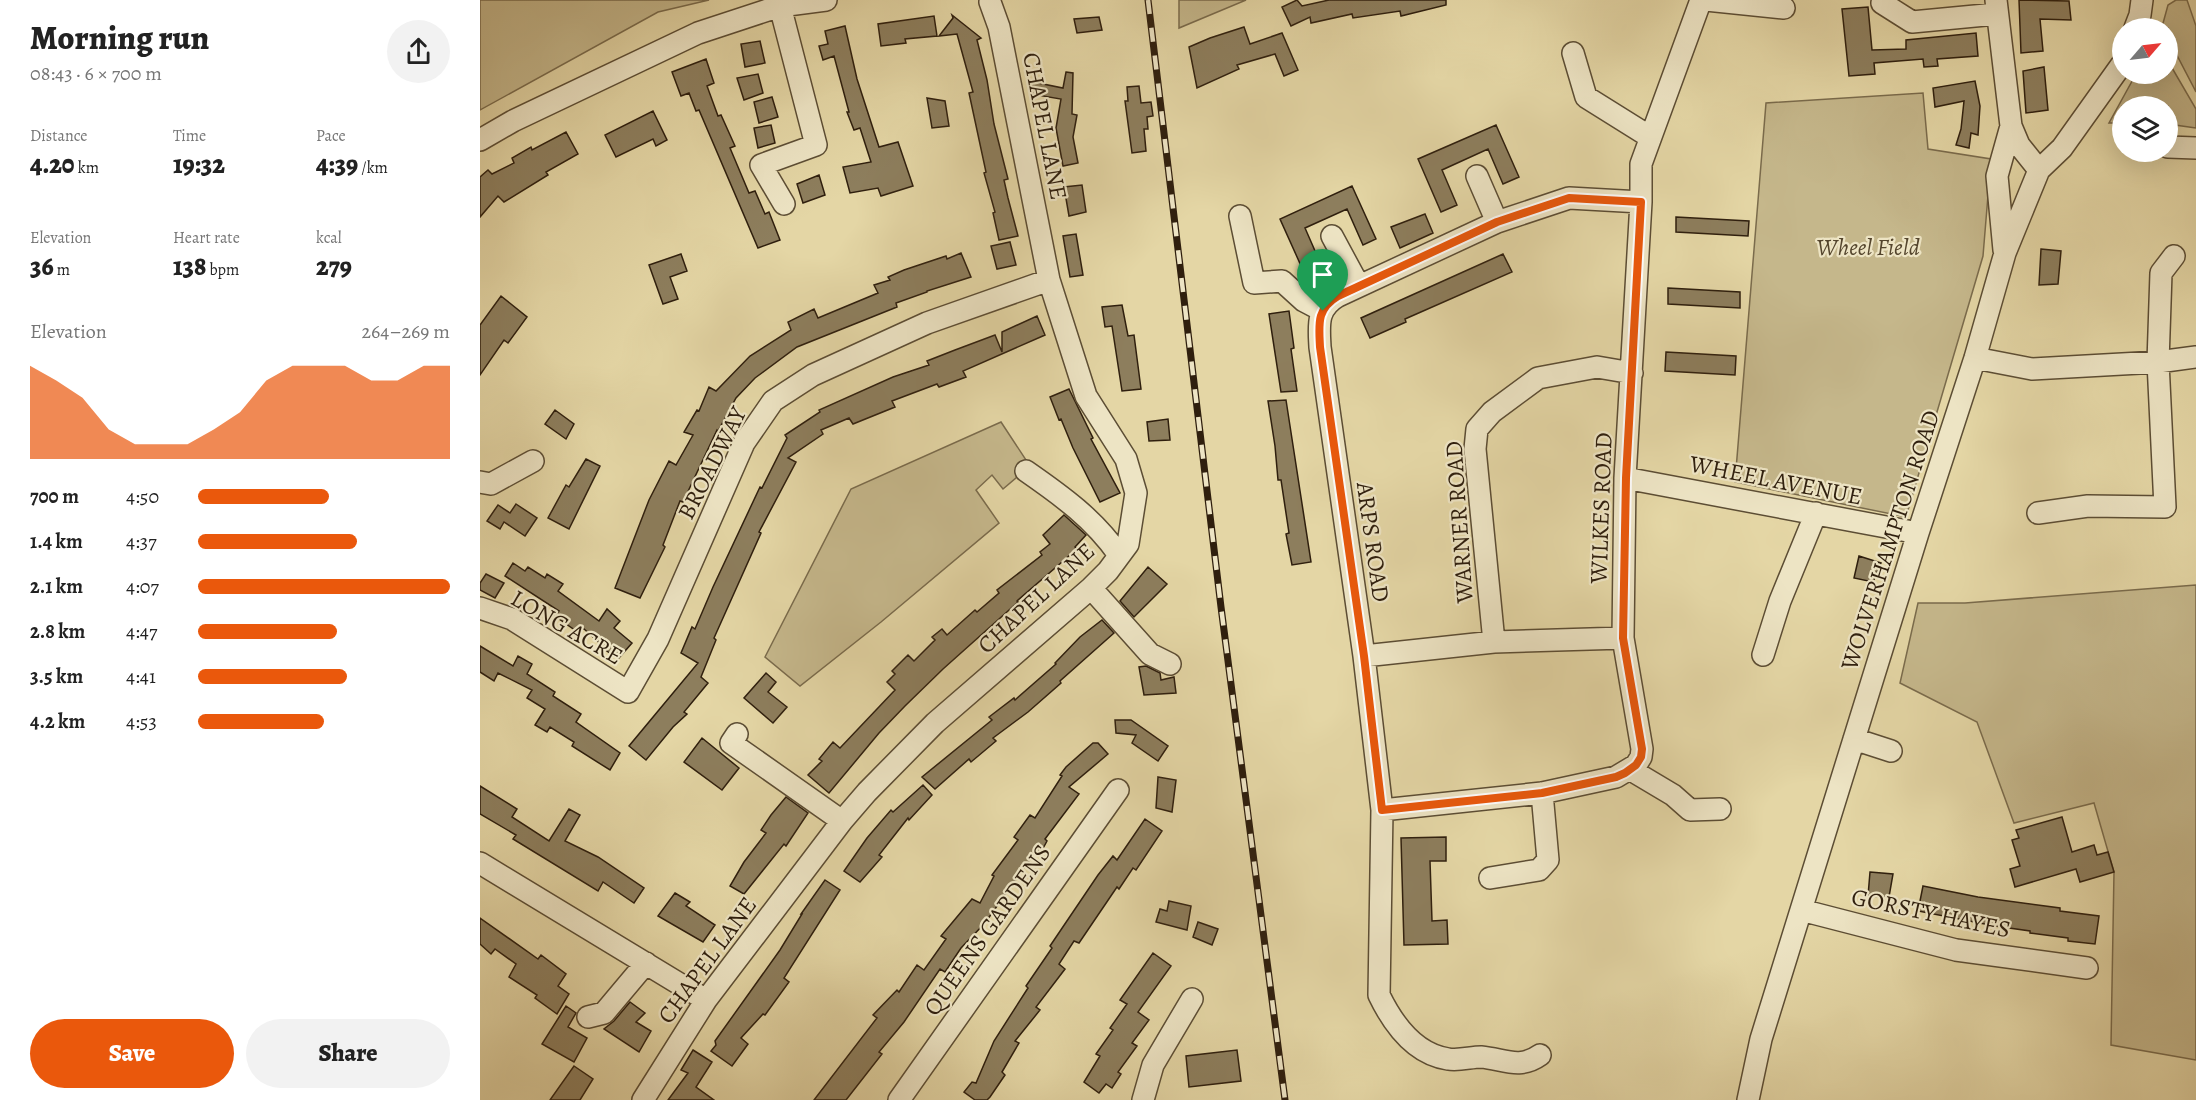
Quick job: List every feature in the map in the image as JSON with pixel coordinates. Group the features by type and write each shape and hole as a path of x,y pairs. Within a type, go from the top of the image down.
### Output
{"street":[{"path":"480,140 513,120 698,33 780,6 826,0"},
{"name":"WILKES ROAD","path":"1631,770 1641,757 1642,749 1623,638 1626,478 1641,202 1641,164 1701,0"},
{"path":"1706,0 1784,8"},
{"path":"2139,18 2142,0"},
{"name":"CHAPEL LANE","path":"643,1100 706,1000 842,821 867,792 935,723 1091,588 1108,571 1128,544 1136,493 1126,459 1086,396 1049,280 999,27 989,1"},
{"path":"1882,3 1912,22 1996,7 2011,126 2019,145 2039,170 2062,148 2112,78"},
{"path":"780,6 816,145 761,165 784,204"},
{"path":"1573,54 1586,97 1650,137"},
{"path":"2005,253 1997,176 2011,126"},
{"path":"2178,147 2196,148"},
{"name":"WOLVERHAMPTON ROAD","path":"1748,1100 1761,1039 1918,533 1975,358 2005,253 2039,170"},
{"path":"1477,176 1497,222"},
{"path":"1240,216 1254,283 1282,281 1304,301 1323,311 1328,302 1359,286 1497,222 1569,198 1641,202"},
{"path":"1332,236 1359,286"},
{"path":"2038,513 2088,506 2166,507 2158,362 2161,273 2174,256"},
{"name":"BROADWAY","path":"628,692 658,639 744,443 773,401 813,375 927,323 1049,280"},
{"name":"ARPS ROAD","path":"1323,311 1319,318 1320,347 1364,656 1382,810 1379,995 1390,1019 1425,1053 1450,1059 1480,1057 1514,1063 1529,1063 1540,1056"},
{"path":"1975,358 2032,369 2158,362 2196,357"},
{"name":"WARNER ROAD","path":"1494,642 1475,449 1477,429 1492,412 1538,378 1597,367 1632,374"},
{"path":"480,482 491,484 533,461"},
{"path":"1026,471 1070,501 1108,539 1119,555"},
{"name":"WHEEL AVENUE","path":"1626,478 1918,533"},
{"path":"1763,655 1790,575 1816,513"},
{"path":"1091,588 1150,654 1170,664"},
{"name":"LONG ACRE","path":"480,608 512,618 628,692"},
{"path":"1364,656 1494,642 1623,638"},
{"path":"737,734 731,743 842,821"},
{"path":"1854,738 1891,751"},
{"path":"1382,810 1542,793 1616,777 1631,770 1673,795 1692,811 1720,809"},
{"name":"QUEENS GARDENS","path":"898,1100 1118,790"},
{"path":"1490,878 1539,870 1548,861 1542,793"},
{"path":"480,863 706,1000"},
{"name":"GORSTY HAYES","path":"1801,910 1956,950 2087,968"},
{"path":"588,1017 604,1014 646,963"},
{"path":"1143,1100 1153,1065 1192,999"}],"green space":[{"path":"480,0 709,0 658,12 480,110"},
{"path":"1179,0 1246,0 1179,28"},
{"path":"2176,0 2187,0 2196,26 2196,92 2178,57 2178,18 2164,18 2168,5"},
{"path":"2178,78 2196,109 2196,128 2178,125 2178,96 2124,96 2130,84 2178,84"},
{"name":"Wheel Field","path":"1923,93 1928,149 1991,159 1983,256 1906,517 1735,482 1766,103"},
{"path":"1001,422 1030,466 1003,489 992,475 976,490 999,523 881,622 800,686 765,657 851,489"},
{"path":"2196,585 2196,1060 2111,1045 2114,872 2094,803 2014,823 1977,722 1900,683 1918,603 1965,603"}],"building":[{"path":"1297,0 1302,6 1329,0 1446,0 1446,5 1401,16 1400,11 1353,18 1352,14 1311,23 1310,17 1291,26 1282,7"},
{"path":"2019,0 2069,1 2071,20 2040,19 2043,51 2021,53"},
{"path":"1868,7 1872,50 1906,49 1906,40 1976,33 1978,56 1937,59 1938,66 1924,67 1923,59 1874,63 1875,74 1849,76 1842,9"},
{"path":"952,15 981,38 977,40 1008,179 1004,180 1018,236 999,240 969,93 973,92 957,34 939,36 953,18"},
{"path":"934,16 937,36 905,39 906,43 881,46 878,24"},
{"path":"1099,17 1102,30 1077,33 1074,19"},
{"path":"845,26 857,79 879,147 898,142 913,186 881,196 878,188 850,193 843,167 871,162 860,128 854,130 847,112 849,112 834,56 823,60 819,46 828,44 825,31"},
{"path":"1244,27 1250,44 1282,33 1298,70 1284,76 1275,54 1237,65 1239,69 1197,88 1189,47"},
{"path":"760,41 765,63 745,67 741,44"},
{"path":"706,59 714,83 707,86 718,116 721,115 735,146 730,148 749,193 755,191 765,214 769,212 780,240 758,248 699,110 696,111 689,93 681,96 672,72"},
{"path":"2044,67 2048,110 2026,113 2023,71"},
{"path":"1066,72 1073,73 1072,114 1077,115 1073,137 1078,163 1063,166 1056,128 1061,99 1031,94 1033,82 1063,88"},
{"path":"758,74 763,93 744,100 737,78"},
{"path":"1975,81 1980,106 1978,135 1971,133 1969,148 1956,145 1961,129 1964,101 1935,107 1933,88"},
{"path":"1139,86 1141,103 1151,102 1153,116 1147,117 1148,129 1144,129 1146,151 1132,153 1125,101 1128,101 1127,87"},
{"path":"772,97 778,117 759,123 754,102"},
{"path":"927,98 945,101 949,126 932,128"},
{"path":"653,111 667,140 656,146 653,139 616,157 605,135"},
{"path":"771,125 775,143 758,148 754,128"},
{"path":"1496,125 1519,177 1503,184 1488,149 1442,170 1457,205 1441,212 1418,159"},
{"path":"566,132 578,154 546,172 548,175 504,202 498,196 480,217 480,177 488,170 492,174 514,163 512,158"},
{"path":"819,175 825,195 803,203 797,184"},
{"path":"1082,185 1086,212 1069,216 1064,187"},
{"path":"1352,186 1376,239 1363,245 1347,209 1305,228 1319,260 1302,268 1280,219"},
{"path":"1425,214 1433,233 1400,248 1391,227"},
{"path":"1676,217 1749,221 1748,236 1676,232"},
{"path":"1076,234 1083,275 1070,277 1063,236"},
{"path":"1010,242 1016,265 997,269 991,246"},
{"path":"2041,249 2061,251 2058,284 2039,285"},
{"path":"961,253 971,277 896,303 897,307 797,347 755,378 736,398 717,430 683,502 680,501 663,545 665,547 640,598 615,588 649,500 669,461 676,465 693,435 684,432 697,410 699,411 709,387 716,391 750,356 791,330 788,322 814,309 818,318 878,293 874,285 890,280 888,277 946,256 947,259"},
{"path":"681,254 687,271 670,277 678,299 663,304 649,265"},
{"path":"1503,254 1512,272 1405,319 1406,322 1370,338 1361,318"},
{"path":"1668,288 1740,292 1740,308 1668,304"},
{"path":"501,296 527,317 508,343 504,340 480,375 480,325"},
{"path":"1122,305 1128,336 1134,335 1141,389 1122,391 1112,326 1105,327 1102,307"},
{"path":"1289,311 1297,391 1281,392 1269,314"},
{"path":"1037,316 1045,335 963,371 966,377 939,387 937,384 892,401 895,407 853,424 849,418 821,430 823,434 788,458 796,462 759,532 761,533 714,638 716,640 701,677 708,683 684,712 687,714 673,727 646,760 629,746 698,663 681,653 692,627 695,629 760,487 762,488 787,438 785,435 820,412 819,410 893,377 929,365 927,361 955,350 995,335 1002,352 1002,332"},
{"path":"1666,352 1736,356 1735,375 1665,371"},
{"path":"1069,389 1093,438 1091,439 1120,493 1100,502 1050,397"},
{"path":"1286,400 1311,562 1292,565 1268,401"},
{"path":"555,410 574,424 566,439 545,424"},
{"path":"1168,419 1170,440 1149,441 1147,422"},
{"path":"586,459 600,466 569,529 548,518 566,485 569,487"},
{"path":"516,504 537,518 525,536 504,522 500,529 487,521 498,505 510,513"},
{"path":"1064,515 1086,535 1075,547 1077,549 1017,601 905,706 879,733 829,793 808,775 822,761 819,759 833,742 840,748 895,690 887,682 895,674 892,671 908,655 914,661 935,640 932,637 942,629 947,635 975,610 977,612 999,593 997,590 1042,555 1040,552 1050,544 1043,535"},
{"path":"1859,556 1881,563 1873,582 1854,578"},
{"path":"513,563 525,571 528,567 545,578 547,574 563,584 558,591 599,621 607,609 620,621 614,628 632,643 618,659 583,628 579,633 555,616 559,611 505,576"},
{"path":"1148,567 1167,584 1134,617 1120,601"},
{"path":"486,574 504,583 495,598 480,590 480,583"},
{"path":"1102,620 1114,633 1028,712 993,738 996,741 971,762 969,759 935,789 922,777 992,720 989,717 1014,698 1015,700 1056,664 1080,637"},
{"path":"480,646 513,666 518,656 532,664 527,674 555,692 553,696 581,714 576,722 620,753 610,770 572,746 574,742 550,727 547,732 535,725 545,709 527,698 532,690 498,673 494,681 480,672"},
{"path":"1146,666 1160,673 1161,680 1174,677 1176,693 1144,695 1139,667"},
{"path":"766,673 776,682 768,692 787,707 773,723 744,698"},
{"path":"1115,720 1131,720 1168,746 1158,761 1132,743 1136,735 1116,733"},
{"path":"702,738 739,768 722,790 684,762"},
{"path":"1093,743 1098,743 1108,754 1069,787 1079,794 1045,839 1047,841 1040,854 1036,851 985,923 961,948 945,972 940,969 904,1022 879,1052 882,1054 846,1100 814,1100 877,1018 873,1015 897,990 899,992 917,965 924,970 946,939 941,936 972,899 980,903 994,876 992,875 1018,840 1014,837 1030,815 1035,818 1066,767"},
{"path":"1158,777 1176,780 1172,812 1156,808"},
{"path":"923,785 932,795 909,820 908,818 879,855 882,857 860,882 844,871 867,838 891,810 893,812"},
{"path":"480,786 517,809 512,817 549,841 569,809 580,815 565,841 598,857 644,888 634,903 603,882 598,891 513,839 516,835 480,814"},
{"path":"786,797 808,813 786,846 784,844 744,894 730,886 744,862 766,833 761,830"},
{"path":"2062,817 2072,852 2094,845 2097,855 2108,852 2114,872 2080,882 2076,869 2015,887 2010,869 2020,866 2012,840 2019,838 2016,830"},
{"path":"1145,819 1162,831 1136,870 1133,868 1119,889 1117,887 1079,943 1074,941 1059,964 1065,969 1036,1007 1040,1010 1015,1041 1019,1043 1002,1072 1005,1075 990,1097 987,1100 975,1100 964,1092 972,1082 976,1083 994,1041 1028,988 1026,986 1052,948 1050,946 1098,875 1113,856 1117,860"},
{"path":"1446,837 1446,861 1430,861 1432,921 1447,920 1448,944 1404,945 1401,838"},
{"path":"1870,872 1893,874 1889,897 1868,896"},
{"path":"825,880 840,890 784,978 789,982 765,1015 763,1014 741,1038 748,1044 732,1066 711,1051 716,1045 715,1041 780,950 801,914"},
{"path":"1923,886 2099,916 2095,944 2068,941 2068,938 2030,933 2030,931 1918,911"},
{"path":"675,893 690,902 686,906 715,925 703,942 658,916"},
{"path":"1169,901 1191,906 1187,930 1156,922 1160,909 1167,911"},
{"path":"480,918 538,959 541,955 566,974 558,986 569,994 557,1014 535,998 537,995 509,977 516,964 495,949 491,954 480,944"},
{"path":"1198,922 1218,929 1212,945 1193,937"},
{"path":"1153,953 1171,966 1138,1012 1149,1020 1132,1043 1137,1046 1118,1072 1121,1074 1112,1088 1106,1084 1099,1093 1084,1082 1100,1056 1096,1054 1113,1030 1110,1028 1127,1004 1120,1000"},
{"path":"630,1002 645,1013 636,1022 651,1031 639,1052 604,1029"},
{"path":"566,1006 576,1013 568,1027 587,1038 574,1062 542,1044"},
{"path":"693,1050 712,1062 696,1087 714,1100 668,1100 688,1073 681,1070"},
{"path":"1237,1050 1241,1081 1189,1087 1186,1056"},
{"path":"574,1066 593,1079 580,1100 550,1100"}],"railway":[{"path":"1148,0 1221,607 1285,1100"}],"route":[{"path":"1569,198 1641,202 1626,478 1623,638 1642,749 1641,757 1631,770 1616,777 1542,793 1382,810 1364,656 1320,347 1319,318 1323,311 1328,302 1338,296 1497,222 1569,198"}]}
